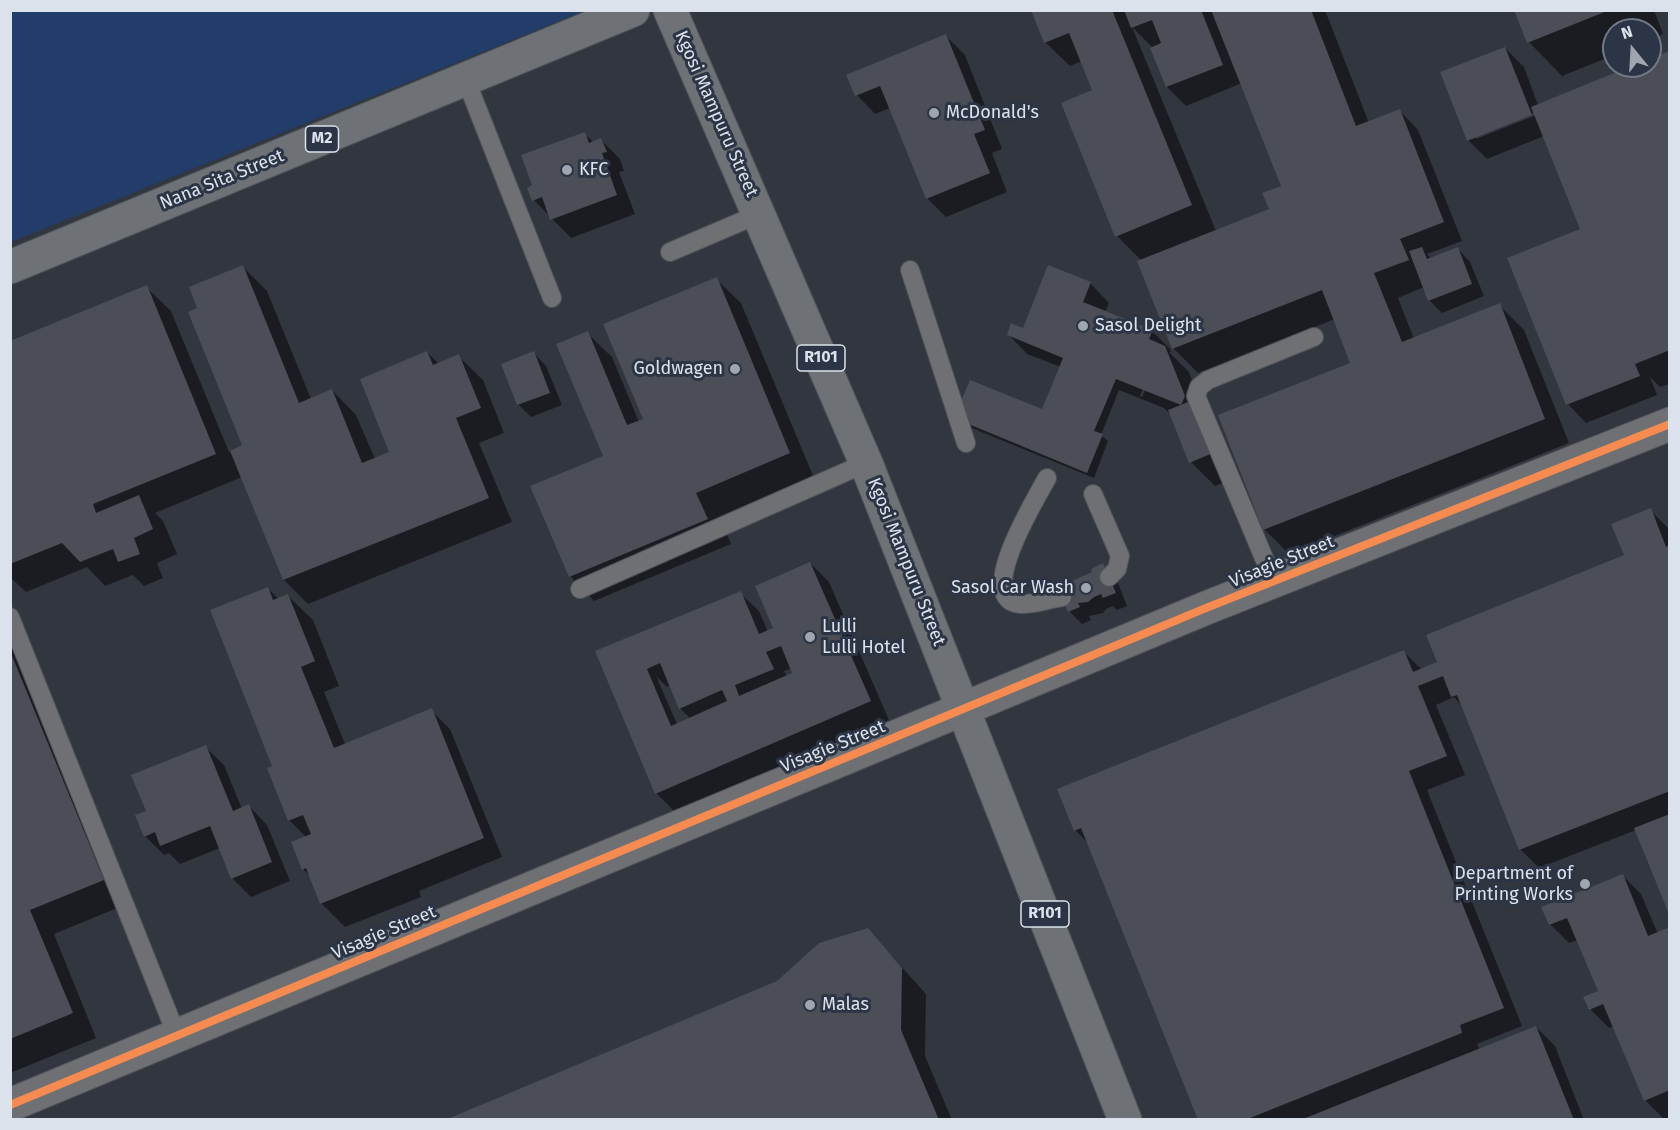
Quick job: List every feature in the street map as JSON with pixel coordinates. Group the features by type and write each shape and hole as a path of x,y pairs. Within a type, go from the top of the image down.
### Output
{"main road":[{"name":"Nana Sita Street","path":"10,267 633,10"},
{"name":"Kgosi Mampuru Street","path":"670,10 866,463 1125,1119"}],"street":[{"name":"Visagie Street","path":"10,1105 1274,582 1670,424"}],"lane":[{"path":"466,80 552,298"},
{"path":"670,252 759,214"},
{"path":"909,270 966,443"},
{"path":"1274,582 1196,396 1199,387 1208,380 1314,337"},
{"path":"580,588 866,463"},
{"path":"1047,478 1008,556 1001,573 1002,587 1009,599 1019,604 1062,597"},
{"path":"1094,494 1120,556 1117,569 1109,577"},
{"path":"10,618 177,1036"}],"shaded area":[{"path":"11,10 584,10 584,11 11,242"}],"building":[{"path":"1031,10 1112,10 1192,205 1115,237 1061,103 1092,90 1069,33 1044,43"},
{"path":"1124,10 1201,10 1223,65 1166,87 1150,48 1161,43 1152,20 1131,28"},
{"path":"1211,10 1311,10 1356,126 1400,109 1444,222 1400,239 1409,260 1374,273 1402,342 1500,303 1545,419 1263,530 1218,415 1350,363 1322,290 1172,349 1137,261 1269,209 1262,193 1281,186"},
{"path":"1514,10 1607,10 1607,11 1527,43"},
{"name":"McDonald's","path":"946,34 985,130 974,134 990,173 926,199 880,86 855,96 846,75"},
{"path":"1505,47 1532,115 1467,141 1440,72"},
{"path":"1670,51 1670,350 1635,364 1640,376 1566,405 1507,258 1580,229 1531,107 1602,78 1662,78 1662,54"},
{"name":"KFC","path":"585,132 589,143 601,138 607,152 602,153 617,195 550,220 542,197 532,201 527,188 532,185 521,155"},
{"path":"1422,247 1427,259 1458,247 1472,284 1428,301 1409,251"},
{"path":"243,265 299,403 332,389 362,463 389,452 360,379 427,351 433,365 459,354 481,408 456,418 489,498 283,580 230,451 242,445 188,312 197,308 189,287"},
{"path":"1048,265 1091,282 1083,302 1153,330 1149,339 1165,346 1185,396 1181,405 1116,379 1094,431 1103,434 1087,473 954,418 970,380 1042,409 1063,358 1007,335 1011,323 1023,328"},
{"path":"717,277 790,453 696,493 708,519 569,577 530,486 603,456 556,344 588,331 627,425 643,419 603,324"},
{"path":"147,285 216,454 93,504 96,513 139,495 153,529 134,538 140,554 118,562 113,549 80,562 62,543 10,564 10,341"},
{"path":"534,351 550,393 517,405 501,364"},
{"path":"1192,400 1213,453 1189,463 1168,410"},
{"path":"1651,508 1666,547 1670,545 1670,791 1519,850 1457,695 1451,697 1443,676 1418,686 1447,756 1409,771 1504,1008 1460,1025 1462,1033 1245,1120 1198,1120 1081,828 1074,831 1057,789 1404,650 1413,672 1437,662 1426,635 1624,555 1611,524"},
{"path":"810,562 871,701 655,794 595,651 741,591 759,634 773,628 755,586","holes":["781,646 792,673 739,696 735,685 774,669 766,652","660,663 679,709 722,690 727,701 671,726 647,669"]},
{"name":"Sasol Car Wash","path":"1103,563 1116,593 1103,598 1101,594 1088,602 1078,603 1080,607 1068,612 1056,583 1068,578 1070,582 1092,572 1091,569"},
{"path":"268,587 273,600 288,594 315,661 301,667 334,748 432,708 484,838 320,904 306,868 302,870 291,842 311,834 303,815 288,821 267,768 272,766 210,610"},
{"path":"10,651 104,880 30,910 73,1013 10,1039"},
{"path":"206,745 233,811 249,804 272,862 231,879 210,826 160,846 155,832 144,837 135,815 146,811 131,775"},
{"path":"1670,814 1670,914 1669,914 1634,828"},
{"path":"1623,874 1648,936 1670,927 1670,1090 1644,1101 1603,1004 1589,1010 1583,997 1598,991 1567,918 1549,925 1541,907"},
{"name":"Malas","path":"868,928 902,968 901,1030 939,1120 445,1120 777,981 819,943"},
{"path":"1536,1026 1574,1120 1303,1120 1303,1119"}],"cycle path":[{"path":"10,1105 1206,608 1670,424"}],"place":[{"name":"McDonald's","path":"934,113"},
{"name":"KFC","path":"567,170"},
{"name":"Sasol Delight","path":"1083,326"},
{"name":"Goldwagen","path":"735,369"},
{"name":"Sasol Car Wash","path":"1086,588"},
{"name":"Lulli Lulli Hotel","path":"810,637"},
{"name":"Department of Printing Works","path":"1585,884"},
{"name":"Malas","path":"810,1005"}]}
